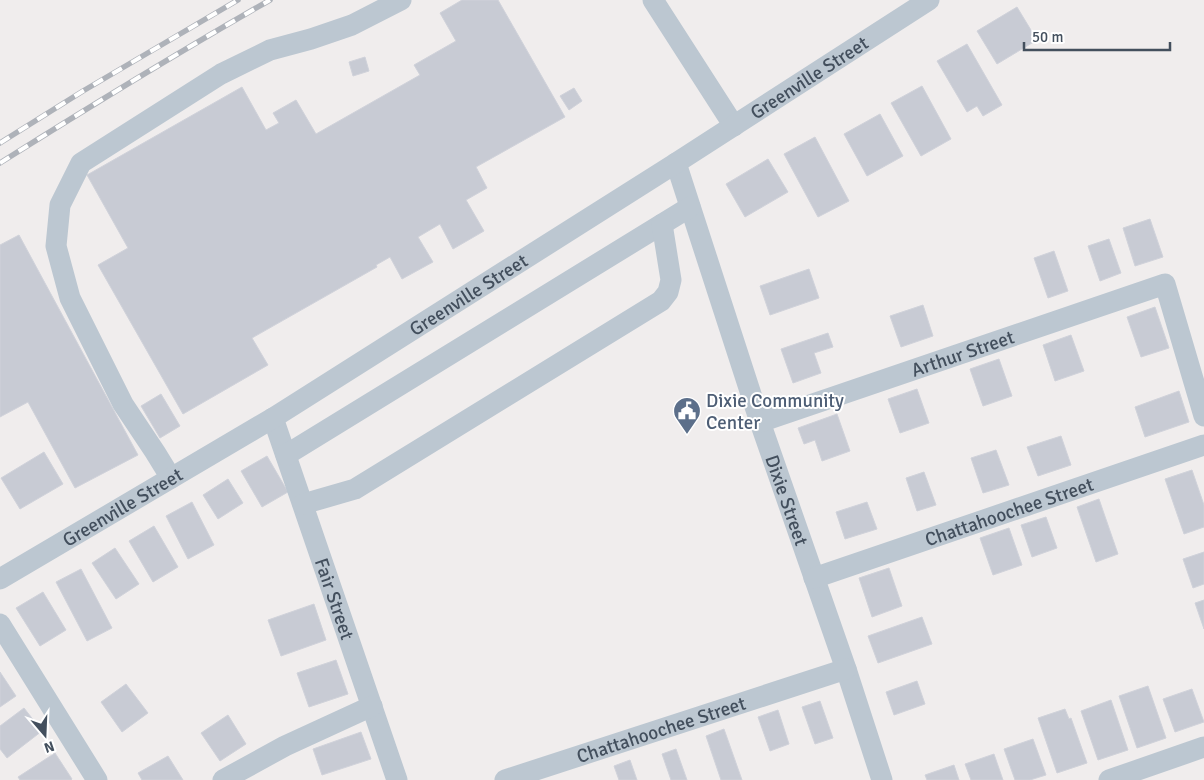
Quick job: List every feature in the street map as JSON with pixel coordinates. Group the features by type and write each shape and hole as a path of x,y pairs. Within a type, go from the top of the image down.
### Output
{"street":[{"path":"171,478 123,404 70,298 56,246 60,205 81,164 221,74 270,50 352,26 402,0"},
{"path":"652,0 734,126"},
{"name":"Greenville Street","path":"0,579 273,418 676,163 929,0"},
{"name":"Dixie Street","path":"676,163 760,422 846,669 882,780"},
{"path":"286,455 690,207"},
{"path":"303,504 355,489 661,301 668,292 671,280 662,224"},
{"name":"Arthur Street","path":"760,422 1166,284 1204,416"},
{"name":"Fair Street","path":"273,418 397,780"},
{"name":"Chattahoochee Street","path":"814,578 1204,445"},
{"path":"0,624 97,780"},
{"name":"Chattahoochee Street","path":"504,780 846,669"},
{"path":"223,780 285,746 372,706"},
{"path":"1109,780 1204,747"}],"building":[{"path":"462,0 498,0 565,117 476,167 487,188 466,200 484,231 453,249 440,224 418,237 433,262 402,279 390,257 376,265 377,267 252,338 268,365 183,414 98,265 128,248 87,175 242,87 266,130 279,123 273,113 296,100 316,134 420,75 414,65 456,41 440,13"},
{"path":"1017,7 1037,40 997,64 977,31"},
{"path":"967,44 1002,105 983,116 977,106 967,112 937,61"},
{"path":"365,57 369,71 353,76 349,62"},
{"path":"922,86 951,139 921,156 891,103"},
{"path":"574,88 582,101 569,110 560,96"},
{"path":"880,114 903,156 867,176 844,134"},
{"path":"815,137 849,201 818,217 784,154"},
{"path":"768,159 788,192 745,217 726,184"},
{"path":"1150,219 1163,257 1135,266 1123,228"},
{"path":"19,235 138,455 75,488 28,402 0,417 0,245"},
{"path":"1109,239 1121,273 1100,281 1088,246"},
{"path":"1054,251 1068,291 1048,298 1034,258"},
{"path":"809,269 819,298 770,315 760,286"},
{"path":"923,305 933,336 901,347 890,316"},
{"path":"1155,307 1169,348 1141,357 1127,317"},
{"path":"828,333 833,347 814,353 821,373 793,383 781,349"},
{"path":"1071,335 1084,371 1055,381 1043,345"},
{"path":"999,359 1012,396 983,406 970,369"},
{"path":"917,389 929,423 900,433 888,399"},
{"path":"1179,391 1189,422 1145,437 1135,407"},
{"path":"161,394 180,426 160,438 141,406"},
{"path":"837,414 850,451 822,461 815,440 804,444 798,428"},
{"path":"1061,436 1071,465 1038,476 1027,447"},
{"path":"996,450 1009,485 983,493 971,458"},
{"path":"44,452 63,484 20,509 1,478"},
{"path":"267,456 288,492 262,507 241,471"},
{"path":"1192,470 1204,505 1204,527 1184,534 1165,479"},
{"path":"924,472 936,505 917,511 906,478"},
{"path":"228,479 243,503 218,519 203,495"},
{"path":"1099,499 1118,554 1096,562 1077,507"},
{"path":"192,502 214,545 188,559 166,516"},
{"path":"867,502 877,529 845,539 836,512"},
{"path":"1046,517 1057,548 1032,557 1021,525"},
{"path":"154,526 178,567 153,582 129,541"},
{"path":"1009,528 1022,565 993,575 980,538"},
{"path":"115,548 139,584 116,599 92,563"},
{"path":"1204,552 1204,584 1193,588 1183,559"},
{"path":"889,568 902,606 872,617 859,578"},
{"path":"81,569 112,628 87,641 56,582"},
{"path":"43,592 66,630 40,646 16,608"},
{"path":"1204,600 1204,629 1195,603"},
{"path":"314,604 326,640 281,656 268,620"},
{"path":"922,617 932,644 878,663 868,636"},
{"path":"336,660 348,694 309,707 297,673"},
{"path":"0,672 16,696 0,707"},
{"path":"917,681 925,704 894,715 886,692"},
{"path":"126,684 148,713 122,732 101,702"},
{"path":"1148,686 1166,738 1137,748 1119,696"},
{"path":"1192,689 1204,722 1175,732 1163,699"},
{"path":"1111,700 1128,750 1098,760 1081,711"},
{"path":"820,701 833,738 815,744 802,707"},
{"path":"24,708 42,731 7,758 0,749 0,726"},
{"path":"1065,709 1069,719 1071,718 1087,763 1057,773 1038,718"},
{"path":"778,710 789,744 770,751 758,717"},
{"path":"228,715 246,744 220,761 201,733"},
{"path":"724,729 742,780 721,780 706,736"},
{"path":"361,732 371,759 322,775 313,749"},
{"path":"1033,739 1046,775 1030,780 1015,780 1004,749"},
{"path":"676,749 687,780 671,780 662,754"},
{"path":"55,753 71,780 20,780 18,777"},
{"path":"994,754 1003,780 971,780 965,764"},
{"path":"168,756 183,780 142,780 138,773"},
{"path":"630,760 637,780 619,780 614,766"},
{"path":"954,765 959,780 927,780 925,775"}],"railway":[{"path":"0,143 83,91 238,0"},
{"path":"0,163 134,80 270,0"}],"place":[{"name":"Dixie Community Center","path":"687,435"}]}
